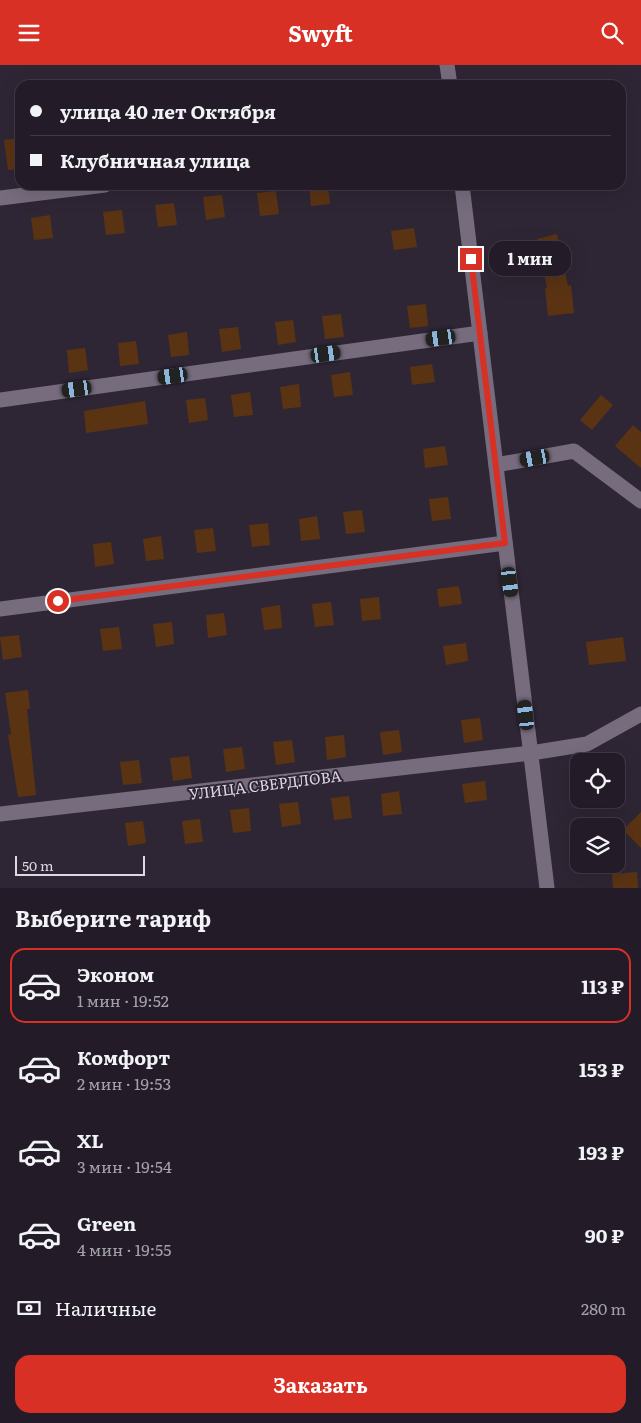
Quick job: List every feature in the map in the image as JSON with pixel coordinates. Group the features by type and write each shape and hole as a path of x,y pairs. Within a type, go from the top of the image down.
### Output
{"street":[{"path":"447,65 449,80"},
{"path":"0,198 65,190"},
{"path":"463,190 547,888"},
{"path":"0,400 480,333"},
{"path":"496,465 574,451 641,501"},
{"path":"0,609 505,543"},
{"name":"УЛИЦА СВЕРДЛОВА","path":"0,814 531,753 587,744 641,714"}],"building":[{"path":"15,139 15,169 8,170 4,140"},
{"path":"309,190 329,190 330,204 311,206"},
{"path":"276,191 279,214 260,216 257,193"},
{"path":"222,195 225,217 206,220 203,197"},
{"path":"174,203 177,225 158,227 155,205"},
{"path":"122,210 125,233 106,235 103,212"},
{"path":"50,215 53,238 34,240 31,218"},
{"path":"414,228 417,247 394,250 391,231"},
{"path":"557,234 568,286 571,285 574,313 548,316 545,288 547,288 537,239"},
{"path":"426,304 428,326 410,328 407,306"},
{"path":"341,314 344,337 325,339 322,316"},
{"path":"293,320 296,342 278,345 275,322"},
{"path":"238,327 241,349 222,352 219,329"},
{"path":"187,332 189,355 171,357 168,335"},
{"path":"136,341 139,364 120,366 118,343"},
{"path":"85,348 88,370 69,373 67,350"},
{"path":"432,364 435,382 412,385 410,367"},
{"path":"350,372 353,395 334,397 331,375"},
{"path":"299,384 301,407 283,409 280,387"},
{"path":"250,392 253,415 234,417 231,395"},
{"path":"601,395 613,405 592,430 580,420"},
{"path":"205,398 208,420 189,423 186,400"},
{"path":"145,401 148,424 86,433 84,411"},
{"path":"633,425 641,432 641,468 615,446"},
{"path":"445,446 448,465 425,468 423,449"},
{"path":"448,497 451,519 432,521 429,499"},
{"path":"362,510 365,532 346,534 343,512"},
{"path":"317,516 320,539 301,541 299,519"},
{"path":"268,523 270,545 252,547 249,525"},
{"path":"213,528 216,551 197,553 194,530"},
{"path":"161,536 164,559 146,561 143,539"},
{"path":"111,542 114,564 95,567 93,544"},
{"path":"459,586 462,604 439,607 437,589"},
{"path":"379,597 381,619 362,621 360,599"},
{"path":"331,602 334,625 315,627 312,604"},
{"path":"280,605 282,628 264,630 261,608"},
{"path":"224,613 227,635 208,638 206,615"},
{"path":"172,622 174,644 156,647 153,624"},
{"path":"119,627 122,649 103,651 100,629"},
{"path":"19,635 22,657 3,660 0,637"},
{"path":"623,637 626,661 589,665 586,642"},
{"path":"466,643 468,661 446,665 443,646"},
{"path":"28,690 30,709 27,709 36,795 18,797 8,735 11,734 5,693"},
{"path":"480,718 483,740 464,743 461,720"},
{"path":"399,730 402,752 383,755 380,732"},
{"path":"344,735 346,757 327,760 325,737"},
{"path":"292,740 295,762 276,765 273,742"},
{"path":"242,747 245,769 226,772 223,749"},
{"path":"189,756 192,778 173,781 170,758"},
{"path":"139,760 142,783 123,785 120,762"},
{"path":"485,781 487,800 465,803 462,784"},
{"path":"399,791 402,814 383,816 381,794"},
{"path":"349,796 352,818 334,820 331,798"},
{"path":"298,802 301,824 282,827 279,804"},
{"path":"249,808 251,831 233,833 230,810"},
{"path":"641,812 641,848 625,832 625,828"},
{"path":"200,819 203,842 185,844 182,821"},
{"path":"143,821 146,843 128,846 125,823"},
{"path":"637,872 638,888 613,888 612,874"}],"route":[{"path":"58,601 505,543 471,259"}]}
